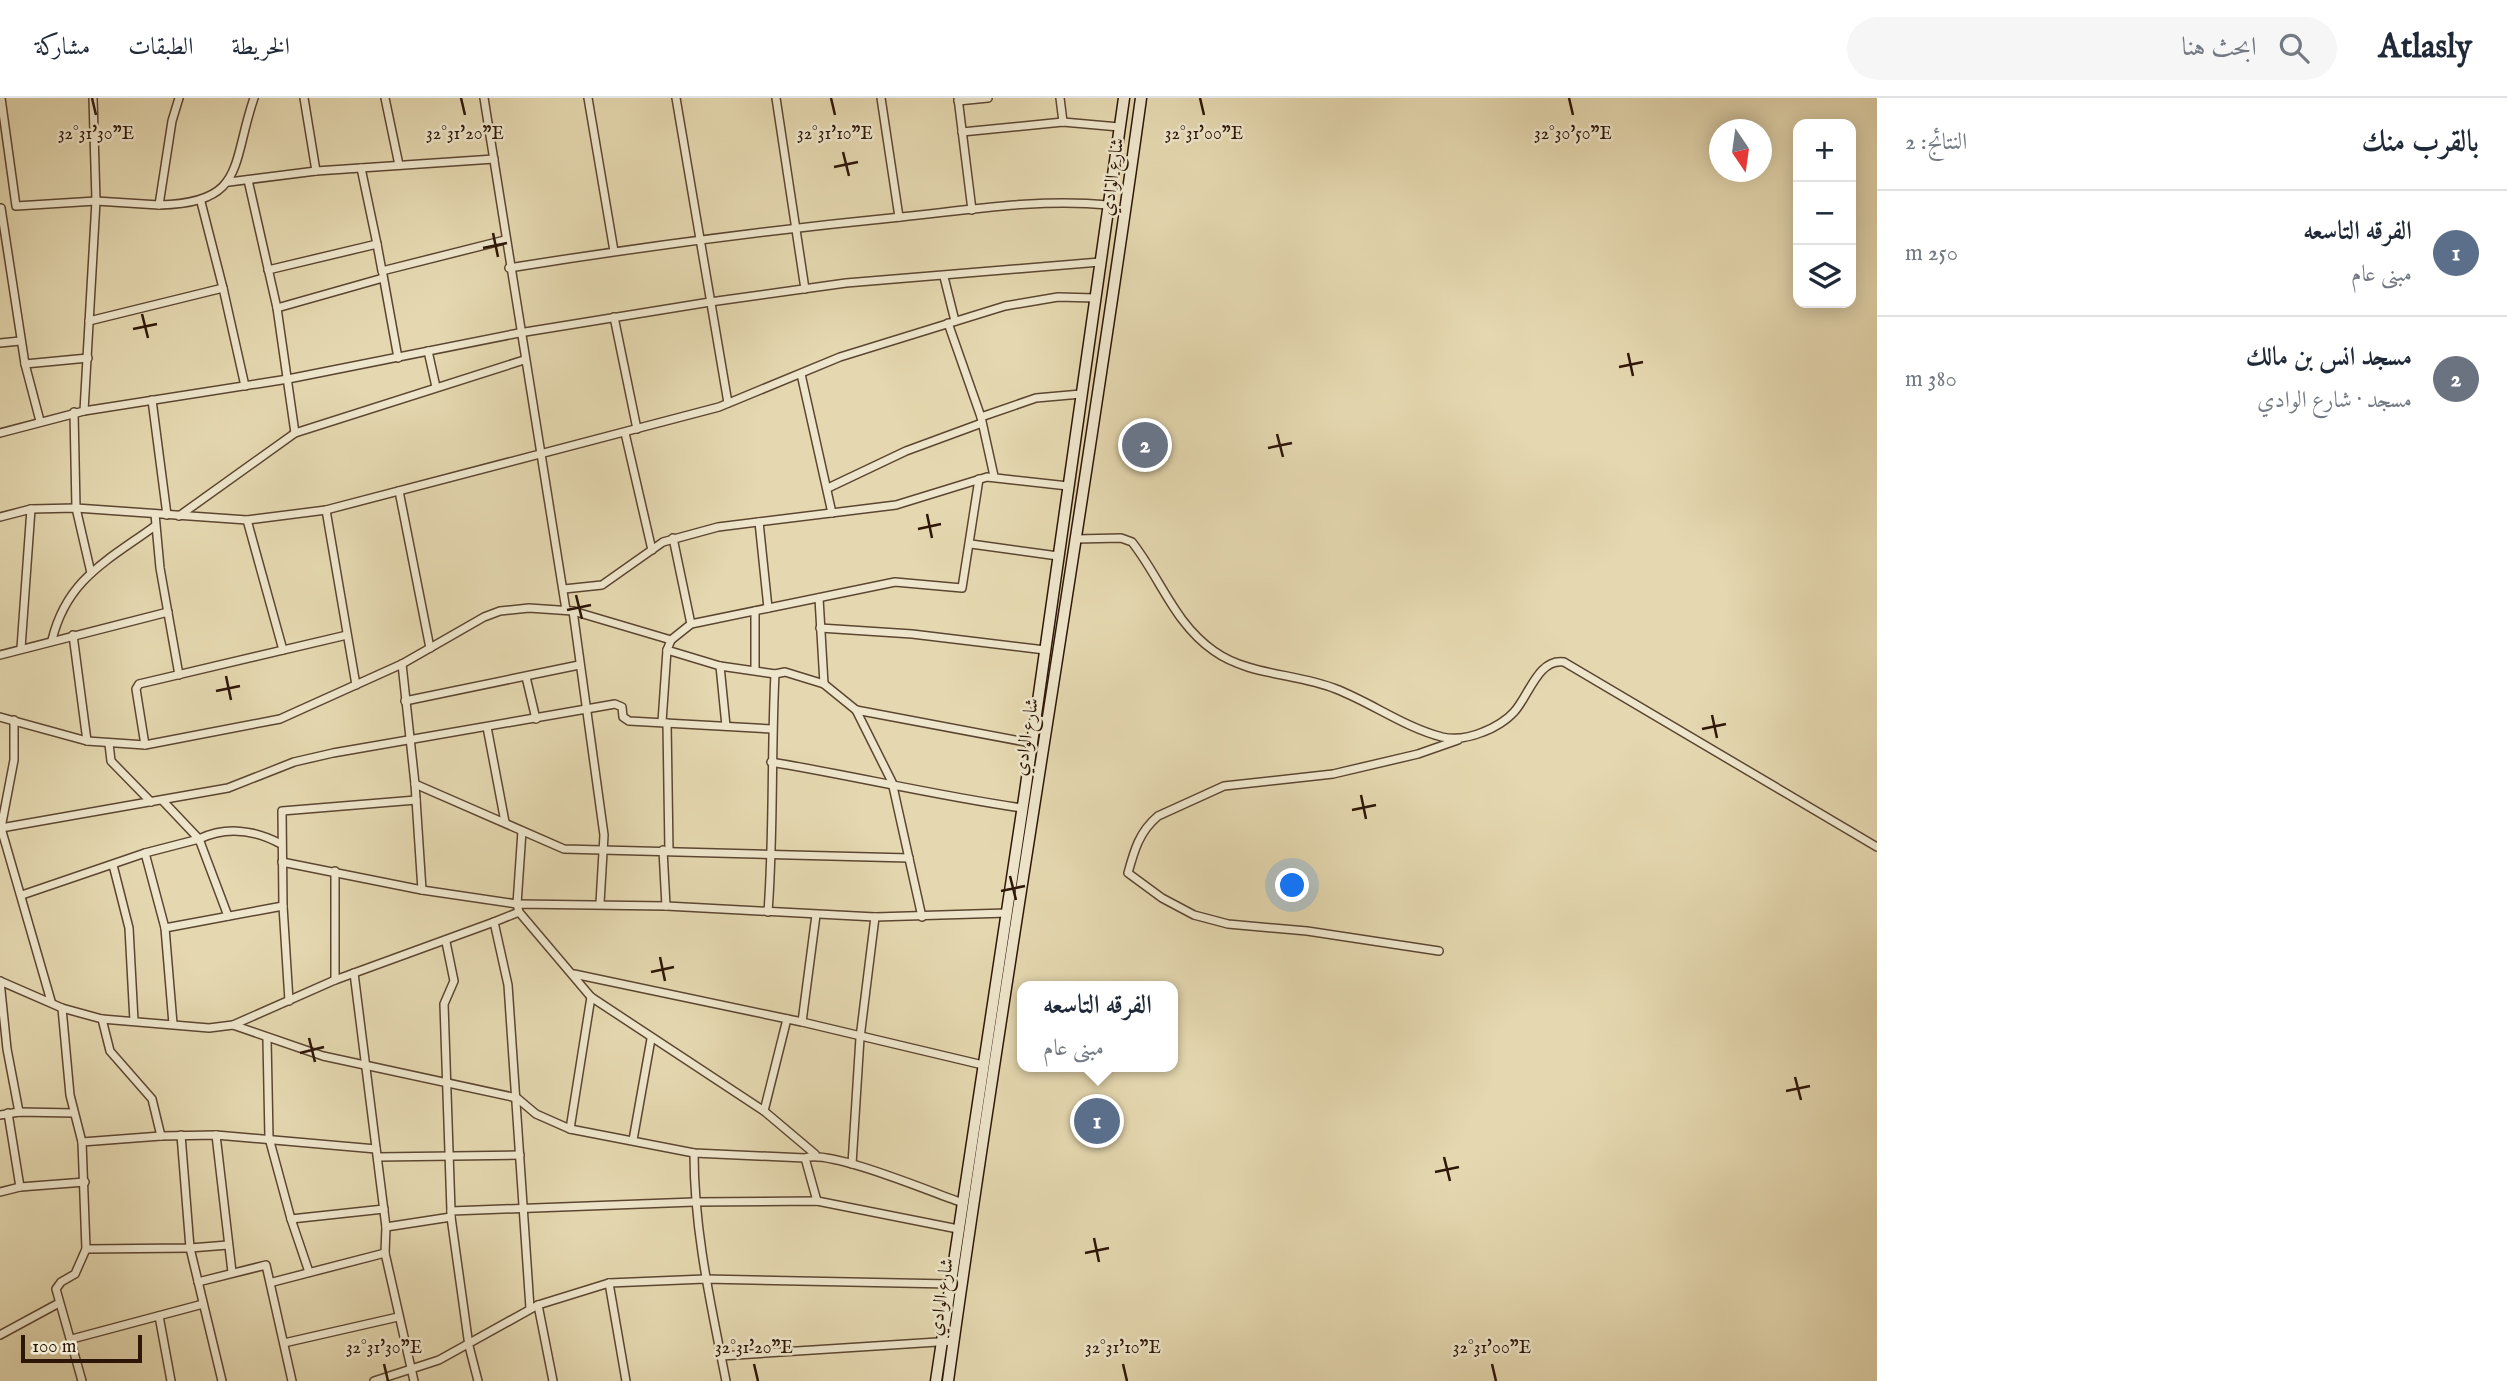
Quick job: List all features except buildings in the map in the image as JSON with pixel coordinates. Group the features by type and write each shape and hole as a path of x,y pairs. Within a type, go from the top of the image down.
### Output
{"main road":[{"name":"شارع الوادي","path":"936,1381 1007,914 1124,98"},
{"name":"شارع الوادي","path":"947,1381 1141,98"},
{"path":"1005,927 1016,928"}],"street":[{"path":"1,98 2,121 16,206"},
{"path":"84,411 96,201 93,98"},
{"path":"159,205 172,121 179,98"},
{"path":"229,182 254,98"},
{"path":"304,98 316,171"},
{"path":"385,98 399,165"},
{"path":"484,98 519,333 586,709 605,849 600,903"},
{"path":"588,98 614,251"},
{"path":"676,98 728,403"},
{"path":"776,98 805,289"},
{"path":"881,98 899,217"},
{"path":"972,209 958,100 988,98"},
{"path":"1060,98 1063,122"},
{"path":"962,132 1063,122 1119,127"},
{"path":"40,421 20,341 1,208 96,201 159,205 201,202 229,182 316,171 494,159"},
{"path":"361,168 398,358"},
{"path":"248,180 277,308 295,433"},
{"path":"201,202 245,386"},
{"path":"509,268 700,238 797,227 1054,202 1108,205"},
{"path":"277,308 383,274 505,240"},
{"path":"268,270 377,244"},
{"path":"0,433 75,412 288,379 519,333 710,302 869,281 944,277 1031,266 1100,262"},
{"path":"944,277 951,322 981,420 994,476"},
{"path":"89,321 223,288"},
{"path":"0,517 31,509 76,508 247,520 326,510 625,433 728,403 864,348 1029,300 1095,298"},
{"path":"614,317 637,429"},
{"path":"0,343 20,341"},
{"path":"428,351 436,387"},
{"path":"25,364 88,358"},
{"path":"179,516 295,433 524,360"},
{"path":"801,374 832,513"},
{"path":"828,488 906,451 1036,398 1081,394"},
{"path":"152,400 167,515"},
{"path":"75,412 76,508 92,573"},
{"path":"625,433 652,550"},
{"path":"564,589 611,581 673,537 718,527 896,505 994,476 1068,486"},
{"path":"666,906 665,723 667,650 671,640 679,630 691,624 905,581 962,588 971,544 979,479"},
{"path":"399,491 430,648"},
{"path":"21,648 31,509"},
{"path":"326,510 356,685"},
{"path":"155,514 179,675"},
{"path":"247,520 283,650"},
{"path":"760,522 768,608"},
{"path":"52,640 57,620 74,588 155,526"},
{"path":"673,537 691,624"},
{"path":"1076,539 1121,538 1132,542 1182,621 1215,652 1263,671 1332,687 1368,702 1420,730 1446,738 1465,737"},
{"path":"971,544 1058,556"},
{"path":"819,597 824,684"},
{"path":"0,716 87,741 109,744 145,744 280,719 402,664 484,617 500,611 529,608 570,610 671,640"},
{"path":"755,611 755,670"},
{"path":"0,654 168,612"},
{"path":"820,628 912,634 1045,650"},
{"path":"73,635 87,741"},
{"path":"145,744 136,686 347,635"},
{"path":"667,650 720,666 775,674 789,673 824,684 856,710 892,782 922,917"},
{"path":"1439,951 1217,921 1194,915 1162,898 1128,873 1143,831 1168,811 1224,786 1355,770 1485,732 1506,719 1547,665 1564,662 1877,847"},
{"path":"402,664 415,784 422,890"},
{"path":"405,701 579,665"},
{"path":"720,666 726,726"},
{"path":"768,912 772,857 771,762 775,674"},
{"path":"526,677 536,719"},
{"path":"1,828 228,788 294,762 409,739 620,704 623,717 629,721 772,729"},
{"path":"856,710 1031,743"},
{"path":"14,720 15,760 1,828 3,848 22,895 51,1001"},
{"path":"487,727 505,822"},
{"path":"109,744 112,763 151,802"},
{"path":"771,762 892,782 928,793 1022,808"},
{"path":"415,784 564,849 772,857 909,858"},
{"path":"162,800 199,839 228,916"},
{"path":"289,1001 282,906 281,844 284,810 416,800"},
{"path":"22,895 214,832 240,831 267,837 281,844"},
{"path":"522,831 518,908 591,997 764,1111 815,1154 852,1164 963,1203"},
{"path":"145,853 165,928 173,1024"},
{"path":"282,862 518,908 600,903 875,917 1007,914"},
{"path":"113,865 129,928 134,1021"},
{"path":"335,872 335,980"},
{"path":"165,928 282,906"},
{"path":"19,1112 7,1049 0,981 62,1008 102,1019 209,1028 233,1025 335,980 446,942 494,922 518,908"},
{"path":"802,1022 816,915"},
{"path":"852,1164 860,1038 875,917"},
{"path":"494,922 508,985 522,1209 534,1307 553,1381"},
{"path":"446,942 454,975 444,1004 451,1214 470,1346 478,1381"},
{"path":"354,973 386,1227 385,1253 415,1381"},
{"path":"574,974 802,1022 860,1038 983,1065"},
{"path":"570,1129 591,997"},
{"path":"62,1008 74,1113 82,1142 86,1249 74,1276 57,1285 82,1381"},
{"path":"102,1019 110,1051 152,1100 161,1136"},
{"path":"764,1111 787,1020"},
{"path":"233,1025 267,1039 367,1066 517,1098 536,1114 570,1129 694,1153 806,1158 815,1154"},
{"path":"267,1039 269,1138 309,1272"},
{"path":"633,1140 651,1039"},
{"path":"20,1187 4,1114 74,1113"},
{"path":"181,1135 190,1248 222,1381"},
{"path":"82,1142 216,1135 269,1138 377,1153 520,1154"},
{"path":"216,1135 232,1272"},
{"path":"694,1153 694,1202 705,1279 726,1381"},
{"path":"806,1158 817,1201"},
{"path":"0,1192 20,1187 85,1182"},
{"path":"386,1227 451,1214 522,1209 694,1202 817,1201 958,1229"},
{"path":"291,1219 384,1209"},
{"path":"86,1249 228,1245"},
{"path":"273,1282 385,1253"},
{"path":"198,1282 267,1265 273,1282 292,1381"},
{"path":"376,1381 412,1370 470,1346 534,1307 609,1283 705,1279 950,1284"},
{"path":"609,1283 626,1381"},
{"path":"0,1335 60,1303"},
{"path":"72,1339 203,1304"},
{"path":"159,1316 171,1381"},
{"path":"284,1343 398,1317"},
{"path":"721,1356 953,1341"}],"place":[{"name":"مسجد انس بن مالك","path":"1145,445"},
{"name":"الفرقه التاسعه","path":"1097,1121"}]}
